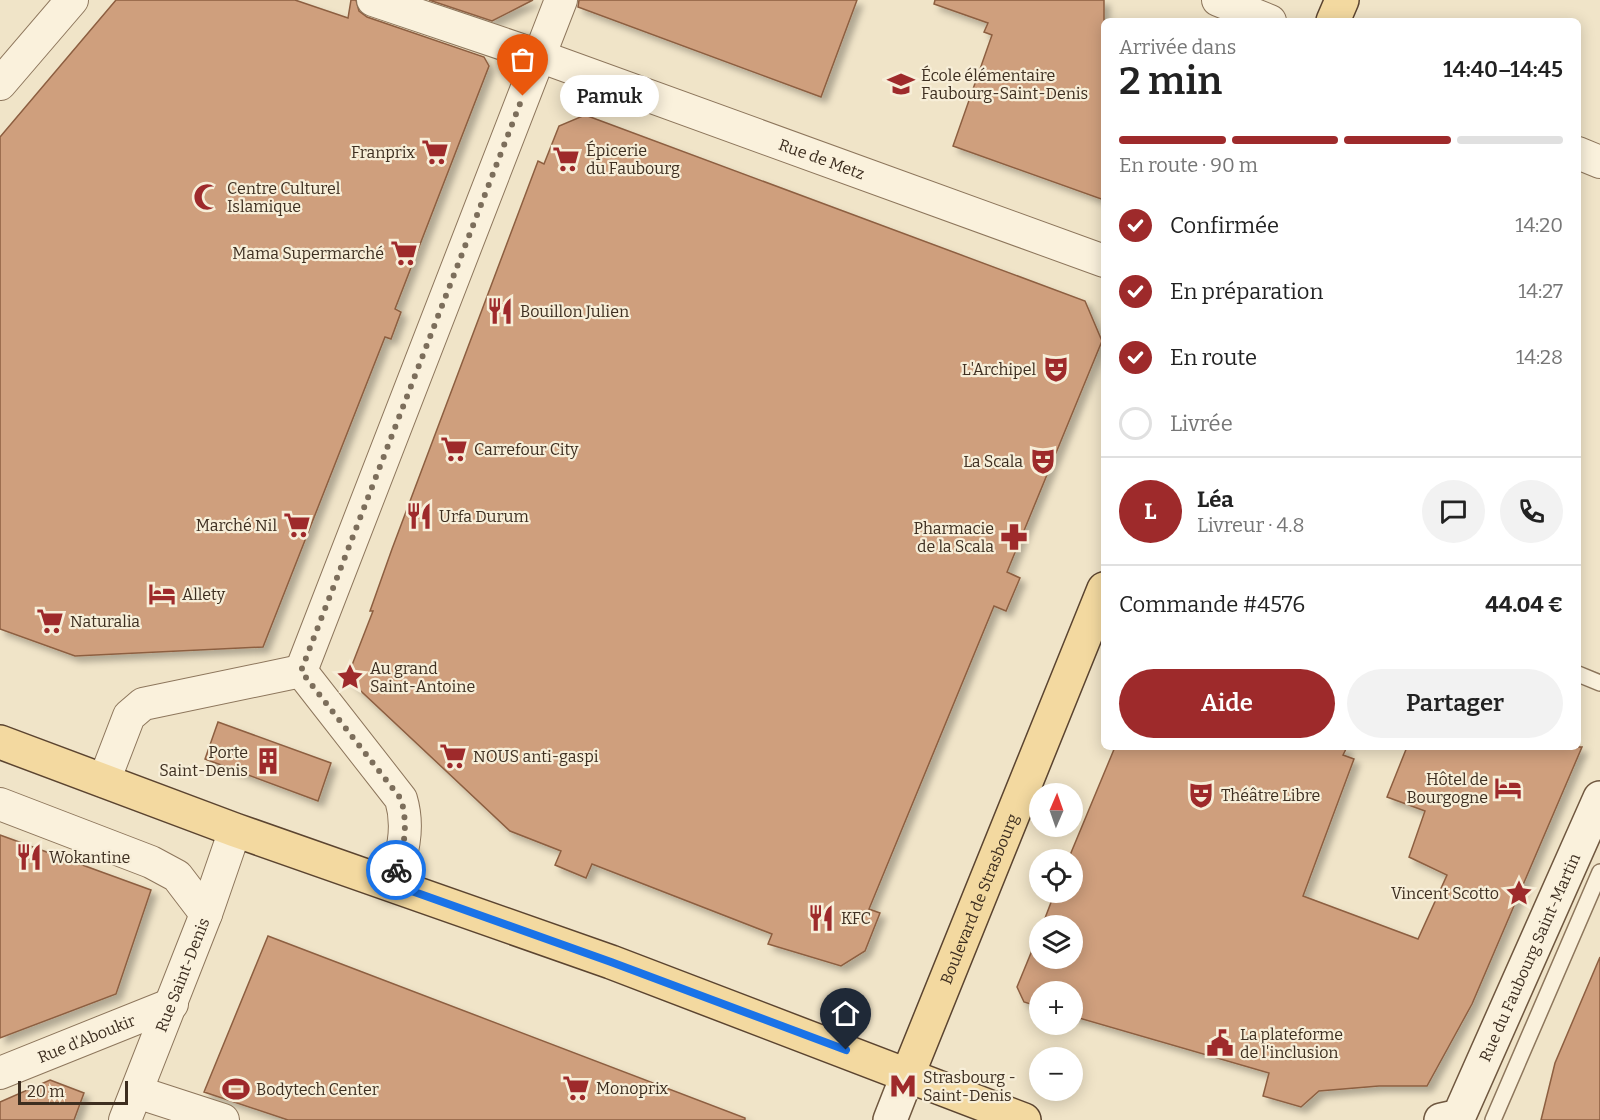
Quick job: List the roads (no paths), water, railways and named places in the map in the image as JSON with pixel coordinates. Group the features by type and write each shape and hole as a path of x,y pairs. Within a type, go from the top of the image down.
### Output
{"main road":[{"path":"1334,18 1342,0"},
{"name":"Boulevard de Strasbourg","path":"908,1074 1101,596"},
{"path":"0,742 235,830 611,962 1024,1120"},
{"name":"Rue du Faubourg Saint-Martin","path":"1457,1119 1600,798"},
{"path":"890,1120 908,1074"}],"street":[{"path":"0,84 72,0"},
{"name":"Rue de Metz","path":"373,0 539,56 1101,260"},
{"path":"301,671 561,0"},
{"path":"1218,0 1263,18"},
{"path":"1581,154 1600,162"},
{"path":"104,782 129,716 143,704 301,671"},
{"path":"301,671 401,799 405,812 405,838 392,884"},
{"path":"0,804 151,862 177,876 206,914"},
{"name":"Rue Saint-Denis","path":"125,1120 172,1004 235,830"},
{"name":"Rue d'Aboukir","path":"0,1073 172,1004"},
{"path":"138,1092 223,1120"}],"lane":[{"path":"1581,675 1600,683"},
{"name":"Rue du Faubourg Saint-Martin","path":"1493,1120 1600,872"}],"place":[{"name":"École élémentaire Faubourg-Saint-Denis","path":"901,84"},
{"name":"Pamuk","path":"523,96"},
{"name":"Franprix","path":"435,152"},
{"name":"Épicerie du Faubourg","path":"566,159"},
{"name":"Centre Culturel Islamique","path":"207,197"},
{"name":"Mama Supermarché","path":"404,253"},
{"name":"Bouillon Julien","path":"500,311"},
{"name":"L'Archipel","path":"1056,369"},
{"name":"Carrefour City","path":"454,449"},
{"name":"La Scala","path":"1043,461"},
{"name":"Urfa Durum","path":"419,516"},
{"name":"Marché Nil","path":"297,525"},
{"name":"Pharmacie de la Scala","path":"1014,537"},
{"name":"Allety","path":"162,594"},
{"name":"Naturalia","path":"50,621"},
{"name":"Au grand Saint-Antoine","path":"350,677"},
{"name":"NOUS anti-gaspi","path":"453,756"},
{"name":"Porte Saint-Denis","path":"268,761"},
{"name":"Hôtel de Bourgogne","path":"1508,788"},
{"name":"Théâtre Libre","path":"1201,795"},
{"name":"Wokantine","path":"29,857"},
{"name":"Vincent Scotto","path":"1519,893"},
{"name":"KFC","path":"821,918"},
{"name":"La plateforme de l'inclusion","path":"1220,1043"},
{"name":"Strasbourg - Saint-Denis","path":"903,1086"},
{"name":"Monoprix","path":"576,1088"},
{"name":"Bodytech Center","path":"236,1089"}]}
